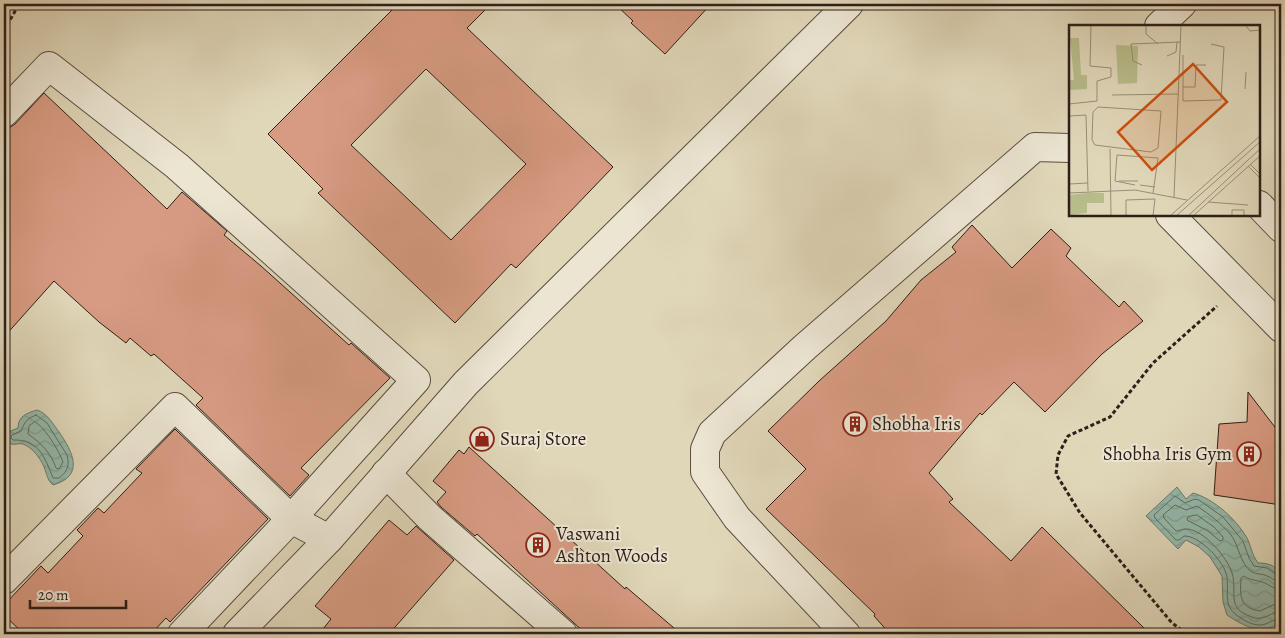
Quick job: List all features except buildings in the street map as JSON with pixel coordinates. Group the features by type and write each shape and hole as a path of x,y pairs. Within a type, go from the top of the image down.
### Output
{"street":[{"path":"237,634 329,538 466,382 849,4"},
{"path":"1160,25 1182,4"},
{"path":"4,113 50,66 177,166 416,380 291,518 182,634"},
{"path":"846,634 737,518 705,472 705,449 712,433 805,346 1035,147 1069,148"},
{"path":"1260,206 1281,228"},
{"path":"1171,216 1281,328"},
{"path":"4,580 175,407 291,518 329,538"},
{"path":"386,473 430,518 563,634"}],"path":[{"path":"4,31 19,4"},
{"path":"1187,634 1172,623 1080,513 1056,474 1058,455 1068,436 1110,417 1153,363 1240,286"}],"water":[{"path":"37,410 47,416 52,422 72,455 73,470 63,481 53,485 48,479 41,460 33,450 23,444 11,444 5,438 8,432 18,428 21,418"},
{"path":"1177,487 1186,499 1193,493 1209,500 1224,511 1247,538 1258,563 1271,565 1281,574 1281,620 1275,625 1262,629 1254,628 1240,623 1227,615 1223,602 1222,576 1210,557 1199,547 1186,540 1178,549 1146,516"}],"place":[{"name":"Shobha Iris","path":"855,424"},
{"name":"Suraj Store","path":"482,439"},
{"name":"Shobha Iris Gym","path":"1249,454"},
{"name":"Vaswani Ashton Woods","path":"538,545"}]}
